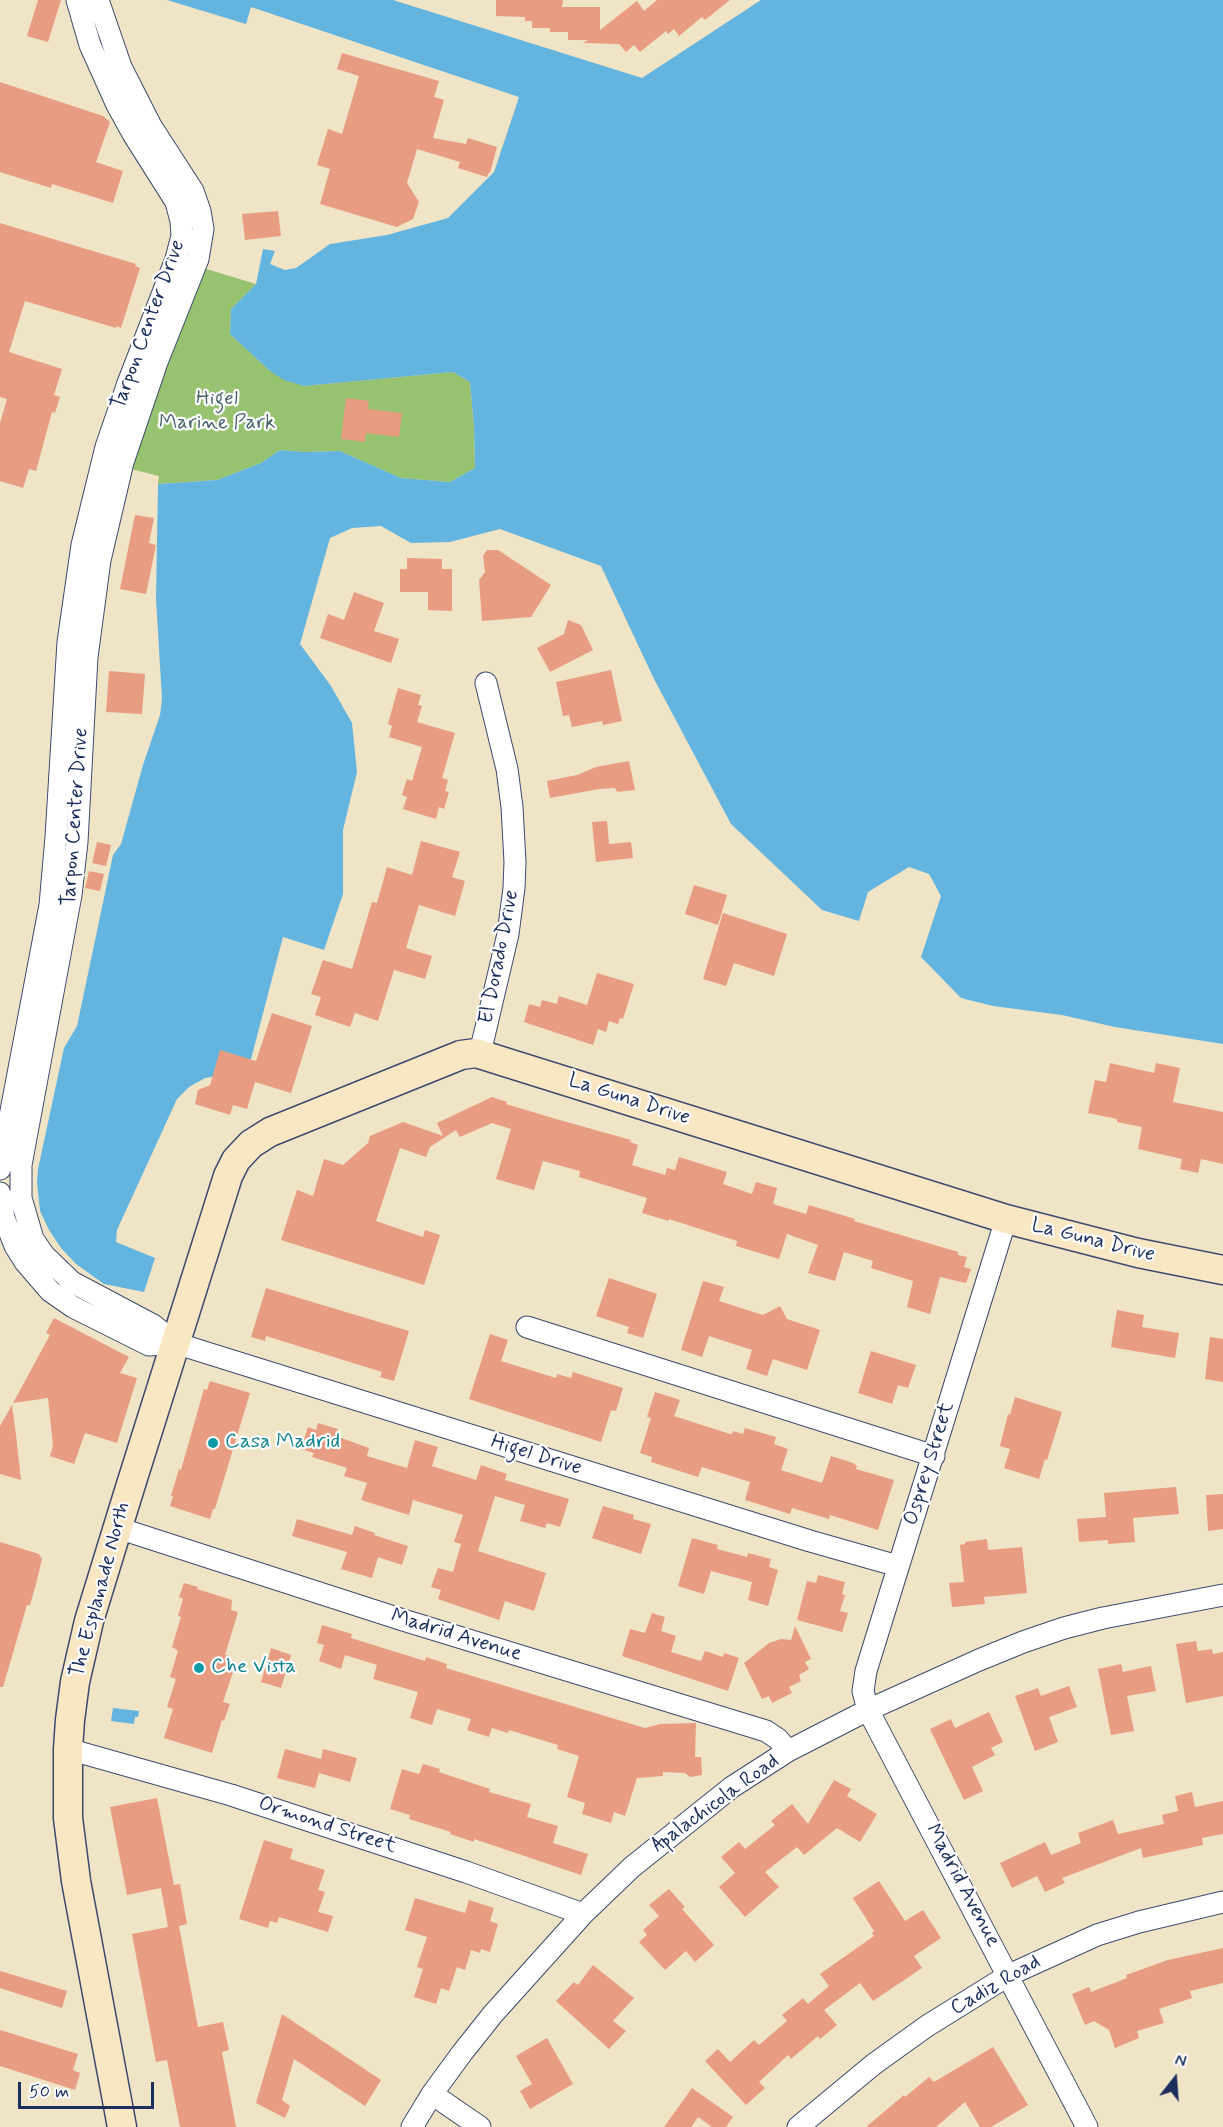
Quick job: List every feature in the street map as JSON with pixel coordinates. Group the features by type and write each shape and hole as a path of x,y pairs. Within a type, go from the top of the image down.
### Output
{"street":[{"name":"Tarpon Center Drive","path":"0,1169 50,905 68,642 82,545 106,447 128,383 177,259 182,236 176,202 117,105 90,45 77,0"},
{"name":"Tarpon Center Drive","path":"98,0 121,67 151,126 193,190 203,229 198,260 157,362 123,462 100,560 87,657 71,895 21,1159 19,1183 33,1239 59,1272 85,1290 153,1325 175,1343"},
{"name":"El Dorado Drive","path":"480,1053 508,934 515,862 507,769 486,683"},
{"name":"La Guna Drive","path":"175,1343 228,1176 243,1151 270,1132 461,1055 480,1053 1006,1219 1138,1253 1223,1270"},
{"path":"0,1193 4,1218 15,1246 25,1262 50,1291 73,1307 149,1345 175,1343"},
{"name":"Osprey Street","path":"868,1710 863,1691 864,1678 1006,1219"},
{"path":"527,1327 934,1456"},
{"name":"The Esplanade North","path":"122,2127 76,1881 68,1818 68,1749 72,1706 89,1621 175,1343"},
{"name":"Higel Drive","path":"175,1343 810,1541 898,1566"},
{"name":"Madrid Avenue","path":"118,1528 392,1616 766,1731 778,1739 788,1751"},
{"name":"Apalachicola Road","path":"412,2127 432,2094 493,2014 583,1914 632,1867 732,1787 788,1751 868,1710 979,1660 1064,1628 1151,1607 1223,1595"},
{"name":"Madrid Avenue","path":"868,1710 1087,2127"},
{"name":"Ormond Street","path":"68,1749 231,1794 466,1872 583,1914"},
{"name":"Cadiz Road","path":"798,2127 874,2064 927,2026 1009,1975 1097,1935 1223,1902"},
{"path":"432,2094 480,2127"}],"green space":[{"name":"Higel Marine Park","path":"203,268 256,284 231,309 230,334 270,371 304,386 453,372 470,382 475,468 450,482 401,478 340,451 280,450 261,463 217,480 158,484 159,476 131,469 142,432"}],"water":[{"path":"167,0 393,0 642,78 761,0 1223,0 1223,1044 1115,1027 1062,1015 993,1006 961,998 921,957 941,896 929,874 909,867 868,892 859,921 822,910 731,824 654,679 601,566 500,529 450,542 411,543 381,526 352,528 330,538 300,644 331,686 352,723 357,772 343,830 343,894 324,950 283,937 251,1059 218,1076 205,1078 189,1087 177,1099 117,1230 116,1242 155,1258 144,1292 104,1284 76,1264 61,1248 40,1211 38,1169 64,1048 77,1026 113,855 121,844 143,765 160,715 162,699 156,599 158,484 217,480 261,463 280,450 340,451 401,478 450,482 475,468 470,382 453,372 304,386 284,380 270,371 230,334 231,309 256,284 263,249 275,251 270,264 285,270 296,268 330,244 387,235 448,218 494,172 519,97 251,7 246,24"},
{"path":"113,1708 139,1711 138,1717 135,1717 134,1724 111,1721"}],"building":[{"path":"38,0 61,0 48,42 27,36"},
{"path":"496,0 563,0 562,7 600,7 600,30 637,1 644,11 657,0 730,0 705,20 702,17 679,36 674,29 668,34 666,31 640,52 634,45 626,52 619,44 583,43 588,40 568,40 568,32 550,32 550,28 532,28 532,21 525,21 525,17 496,16"},
{"path":"342,53 439,81 434,97 444,100 433,138 466,144 468,138 497,147 487,177 458,168 460,162 417,149 407,183 419,202 413,219 397,227 320,204 330,169 317,165 328,129 342,134 359,76 337,69"},
{"path":"0,82 103,116 110,122 96,162 123,171 113,203 52,184 51,188 0,172"},
{"path":"278,211 281,236 245,240 242,214"},
{"path":"0,223 136,264 135,266 140,268 121,328 25,301 9,352 62,369 54,395 60,397 55,413 52,412 36,471 29,469 23,488 0,481 0,423 7,399 0,397"},
{"path":"346,398 369,401 368,409 402,413 399,437 366,433 365,442 341,439"},
{"path":"135,515 154,518 149,543 156,545 146,594 120,589"},
{"path":"487,550 498,550 551,585 531,617 482,621 479,580 485,572 483,556"},
{"path":"407,558 442,559 442,569 452,569 452,611 428,610 428,592 400,592 400,569 407,569"},
{"path":"354,592 384,603 374,631 399,639 391,663 320,638 328,614 344,620"},
{"path":"568,620 581,625 593,650 550,672 537,648 564,634"},
{"path":"611,670 622,721 603,725 602,721 572,727 569,715 563,716 556,682"},
{"path":"109,671 145,674 142,714 106,712"},
{"path":"398,688 421,695 418,705 422,706 417,722 455,733 442,778 448,780 445,791 449,792 444,809 439,807 436,819 403,809 407,797 402,795 407,779 412,781 422,747 389,737 392,726 388,724"},
{"path":"629,761 635,790 617,792 615,788 599,789 550,798 547,781 577,775 596,767"},
{"path":"607,821 609,844 631,842 633,858 596,862 592,822"},
{"path":"421,841 460,852 452,877 465,881 455,916 419,905 406,948 432,956 425,979 394,970 378,1021 355,1013 350,1027 315,1015 321,997 311,994 323,960 352,969 372,902 377,903 387,867 412,875"},
{"path":"97,842 111,845 106,866 92,863"},
{"path":"89,871 104,874 100,891 85,888"},
{"path":"694,885 727,895 718,925 685,914"},
{"path":"723,913 787,934 774,976 734,963 726,986 703,979"},
{"path":"597,973 634,984 623,1019 620,1018 618,1024 609,1021 606,1032 598,1029 593,1045 524,1022 529,1004 540,1007 542,1000 557,1004 559,996 587,1005"},
{"path":"272,1013 312,1026 291,1093 255,1082 247,1109 233,1105 230,1115 195,1104 198,1090 210,1085 220,1050 256,1061"},
{"path":"1110,1063 1154,1073 1156,1063 1180,1068 1173,1102 1223,1112 1223,1164 1201,1159 1198,1173 1180,1169 1182,1159 1138,1149 1142,1127 1088,1113 1095,1080 1106,1082"},
{"path":"492,1097 507,1102 506,1104 631,1140 630,1142 638,1145 632,1165 665,1175 667,1168 675,1170 679,1157 727,1172 723,1184 752,1194 756,1182 777,1188 773,1204 806,1214 809,1205 958,1252 958,1255 967,1257 964,1267 971,1269 966,1283 940,1277 930,1314 907,1307 913,1281 871,1268 873,1261 844,1252 835,1281 808,1273 818,1245 787,1234 779,1259 736,1246 737,1241 669,1219 669,1221 642,1213 647,1198 579,1177 580,1171 543,1161 534,1190 496,1179 511,1129 492,1123 460,1137 456,1130 430,1147 426,1157 400,1148 376,1221 423,1237 425,1230 440,1235 424,1285 281,1240 297,1190 313,1196 324,1159 343,1165 368,1143 370,1136 403,1122 443,1136 437,1123"},
{"path":"609,1278 657,1294 643,1338 627,1333 629,1327 596,1316"},
{"path":"703,1281 724,1287 719,1301 763,1315 780,1306 787,1319 820,1330 807,1370 773,1359 767,1376 746,1369 752,1350 709,1336 702,1357 681,1350"},
{"path":"266,1288 409,1331 394,1381 380,1377 382,1372 266,1336 265,1341 251,1337"},
{"path":"1117,1310 1144,1315 1142,1327 1179,1333 1175,1358 1111,1347"},
{"path":"54,1318 129,1357 120,1373 137,1378 117,1443 85,1433 74,1464 50,1456 53,1446 48,1398 13,1403 50,1335 46,1333"},
{"path":"490,1334 508,1340 501,1361 556,1378 557,1374 571,1378 573,1372 623,1388 616,1411 611,1410 601,1442 469,1399"},
{"path":"1210,1337 1223,1339 1223,1382 1205,1379"},
{"path":"871,1351 916,1365 908,1388 898,1385 892,1404 858,1393"},
{"name":"Casa Madrid","path":"210,1381 250,1393 210,1519 170,1506 173,1496 171,1496 179,1469 181,1470 204,1389 207,1390"},
{"path":"655,1392 680,1400 674,1416 730,1434 733,1431 743,1434 745,1428 776,1437 774,1444 788,1449 781,1470 822,1483 831,1456 853,1463 857,1466 856,1469 894,1480 878,1530 830,1515 829,1519 792,1508 790,1514 745,1500 750,1482 702,1467 698,1477 651,1462 652,1457 640,1453 651,1418 647,1417"},
{"path":"1015,1397 1062,1412 1039,1479 1004,1468 1010,1449 1000,1446"},
{"path":"12,1405 21,1480 0,1474 0,1426"},
{"path":"318,1423 338,1429 336,1436 369,1448 367,1456 407,1468 415,1440 438,1447 432,1466 476,1480 481,1465 507,1474 505,1480 569,1499 560,1527 547,1523 545,1528 520,1521 525,1505 495,1496 478,1551 546,1573 534,1611 505,1601 499,1620 438,1599 441,1590 431,1587 438,1568 453,1572 461,1544 454,1542 463,1515 413,1500 409,1515 361,1500 367,1483 344,1476 347,1468 312,1457 314,1453 301,1449 308,1427 316,1430"},
{"path":"1176,1487 1179,1514 1133,1518 1135,1542 1108,1544 1108,1540 1079,1542 1077,1519 1106,1517 1104,1493"},
{"path":"1223,1494 1223,1529 1208,1531 1206,1495"},
{"path":"603,1506 634,1515 633,1519 651,1524 641,1554 592,1538"},
{"path":"297,1519 352,1535 355,1526 408,1546 402,1565 378,1557 372,1578 341,1569 347,1552 292,1536"},
{"path":"692,1538 718,1545 717,1549 747,1557 748,1553 771,1559 769,1567 778,1570 768,1606 748,1600 752,1582 711,1571 704,1594 678,1586"},
{"path":"987,1539 988,1550 1022,1547 1027,1593 984,1597 985,1604 952,1607 949,1583 964,1582 960,1545 965,1542"},
{"path":"0,1542 39,1554 42,1559 30,1605 27,1605 3,1687 0,1687"},
{"path":"818,1575 845,1582 842,1594 845,1595 840,1611 848,1613 842,1632 797,1620 807,1581 816,1583"},
{"name":"Che Vista","path":"184,1583 232,1600 231,1610 238,1612 225,1655 230,1656 226,1670 233,1672 223,1702 230,1704 224,1721 222,1720 212,1753 164,1738 173,1709 167,1707 176,1679 170,1677 178,1651 172,1647 181,1617 178,1616 183,1599 179,1597"},
{"path":"652,1613 665,1617 661,1631 676,1636 671,1652 701,1661 705,1651 723,1657 724,1653 739,1658 728,1691 622,1656 630,1629 645,1633"},
{"path":"322,1625 352,1634 351,1638 425,1661 426,1657 447,1664 446,1668 645,1728 660,1724 696,1723 695,1757 701,1757 702,1775 690,1777 685,1773 663,1772 663,1776 637,1778 625,1816 614,1812 611,1823 582,1814 585,1803 567,1797 579,1756 557,1749 558,1745 509,1730 508,1733 492,1728 489,1737 467,1730 471,1719 437,1709 432,1725 410,1718 418,1692 373,1679 377,1665 345,1655 341,1669 319,1661 324,1645 317,1643"},
{"path":"795,1626 811,1659 805,1662 809,1669 799,1675 801,1681 789,1687 792,1693 772,1703 769,1696 762,1699 744,1663 769,1643 781,1639 791,1640"},
{"path":"1196,1641 1198,1651 1212,1649 1213,1654 1223,1652 1223,1696 1186,1703 1176,1644"},
{"path":"271,1648 291,1655 281,1688 261,1682"},
{"path":"1121,1664 1123,1672 1151,1666 1156,1691 1127,1696 1134,1731 1111,1735 1098,1669"},
{"path":"1069,1686 1077,1707 1049,1717 1058,1742 1035,1751 1015,1696 1038,1688 1041,1696"},
{"path":"989,1712 1003,1742 991,1748 995,1755 972,1767 983,1791 964,1800 930,1729 951,1719 955,1728"},
{"path":"285,1749 321,1759 323,1749 357,1758 350,1782 319,1773 315,1788 277,1778"},
{"path":"423,1764 440,1769 439,1772 490,1789 489,1792 531,1804 527,1817 558,1826 553,1843 588,1854 581,1875 474,1839 474,1842 450,1834 451,1832 409,1819 410,1815 390,1809 402,1769 419,1774"},
{"path":"834,1780 851,1789 847,1796 877,1814 860,1842 837,1828 804,1855 797,1847 765,1872 779,1887 745,1917 719,1887 735,1873 721,1857 739,1842 745,1849 775,1825 771,1821 792,1804 808,1824"},
{"path":"1192,1792 1195,1807 1223,1801 1223,1834 1202,1838 1203,1845 1143,1858 1141,1848 1062,1878 1065,1883 1045,1892 1037,1876 1012,1888 1000,1863 1045,1842 1051,1855 1081,1843 1078,1833 1113,1820 1118,1834 1164,1824 1162,1815 1178,1811 1175,1796"},
{"path":"157,1798 174,1885 180,1884 187,1924 179,1926 198,2027 223,2022 229,2050 222,2052 236,2127 180,2127 167,2060 156,2062 132,1934 168,1927 161,1888 127,1895 110,1807"},
{"path":"264,1840 293,1849 290,1859 325,1870 318,1890 325,1892 318,1912 333,1916 328,1932 279,1917 277,1923 270,1921 268,1928 239,1919"},
{"path":"879,1881 905,1921 923,1910 941,1938 914,1956 922,1968 873,2001 860,1983 824,2010 837,2025 820,2039 818,2036 791,2059 788,2055 759,2082 765,2088 746,2105 705,2061 718,2049 730,2062 754,2040 759,2045 787,2021 782,2015 803,1998 808,2004 829,1986 820,1974 874,1936 872,1933 874,1931 853,1898"},
{"path":"669,1889 685,1907 682,1909 714,1945 695,1962 686,1951 665,1970 639,1942 647,1935 643,1930 659,1916 649,1905"},
{"path":"415,1898 465,1913 469,1900 494,1908 490,1921 498,1924 490,1952 481,1949 480,1953 471,1950 465,1970 457,1967 449,1991 441,1988 436,2004 414,1997 423,1969 417,1967 427,1937 405,1930"},
{"path":"1223,1948 1223,1983 1190,1991 1192,1998 1159,2009 1164,2023 1137,2031 1139,2038 1115,2048 1109,2030 1094,2021 1085,2025 1072,1994 1089,1987 1091,1992 1127,1978 1126,1975 1168,1960"},
{"path":"593,1965 634,1998 613,2021 626,2031 609,2049 556,2001 574,1982 578,1985"},
{"path":"0,1971 67,1991 62,2008 0,1988"},
{"path":"282,2014 381,2080 365,2106 294,2059 282,2100 290,2106 285,2118 256,2103"},
{"path":"0,2030 78,2054 73,2070 80,2073 75,2090 0,2066"},
{"path":"547,2038 573,2084 530,2109 520,2091 532,2084 516,2056"},
{"path":"993,2047 1028,2105 991,2127 980,2127 965,2102 936,2127 866,2127 929,2077 934,2082"},
{"path":"692,2088 733,2117 726,2127 712,2127 698,2117 691,2127 664,2127"}],"place":[{"name":"Casa Madrid","path":"213,1443"},
{"name":"Che Vista","path":"199,1668"}]}
